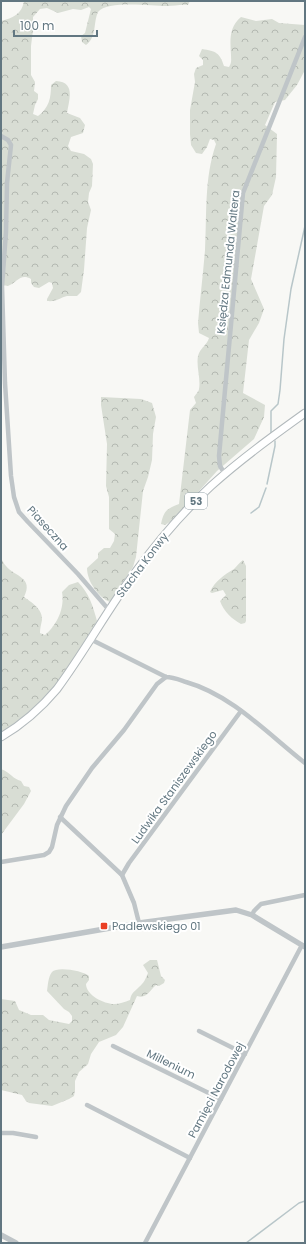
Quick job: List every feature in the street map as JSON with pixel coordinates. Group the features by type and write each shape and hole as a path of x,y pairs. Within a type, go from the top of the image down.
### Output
{"main road":[{"name":"Stacha Konwy","path":"1,737 20,725 47,700 69,673 109,610 137,570 199,497 242,460 305,413"}],"street":[{"name":"Księdza Edmunda Waltera","path":"225,474 220,466 219,456 243,193 305,37"},
{"name":"Piaseczna","path":"1,136 8,140 11,145 7,183 6,232 2,286 5,383 11,476 14,497 19,512 78,574 109,610"},
{"path":"90,639 166,677 205,688 218,694 305,763"},
{"path":"1,862 46,854 52,846 57,825 66,806 92,768 124,730 157,684 166,677"},
{"name":"Ludwika Staniszewskiego","path":"122,875 129,863 241,711"},
{"path":"60,817 122,875 134,903 139,923"},
{"path":"252,915 261,904 305,895"},
{"path":"1,947 139,923 227,910 244,911 304,946"},
{"name":"Pamięci Narodowej","path":"145,1243 304,946"},
{"path":"199,1031 245,1054"},
{"name":"Millenium","path":"113,1046 221,1099"},
{"path":"87,1105 190,1158"},
{"path":"1,1133 13,1133 36,1137"},
{"path":"2,1237 16,1243"}],"green space":[{"path":"24,1 190,1 188,5 120,5 103,8 96,16 92,38 86,45 82,42 81,36 85,33 91,9 89,7 81,10 73,9 58,13 47,8 40,9 33,17 31,75 35,82 34,91 38,94 38,99 33,114 38,116 45,110 51,94 51,85 56,81 62,82 66,85 70,92 67,113 80,118 85,125 83,133 71,137 68,146 71,151 84,154 91,159 93,164 92,186 89,193 88,202 91,210 87,228 81,292 77,296 67,296 53,301 47,301 53,288 52,283 49,282 39,288 34,287 31,283 31,279 24,277 11,285 1,285 1,21 16,15 21,9"},
{"path":"241,17 256,21 272,19 279,23 305,25 305,70 297,85 285,100 275,102 265,125 277,134 276,177 272,195 264,206 251,279 264,309 259,323 249,340 243,393 265,405 264,417 254,439 217,471 173,520 165,525 161,524 165,513 171,507 179,504 190,410 196,403 194,397 199,389 198,356 209,338 199,333 198,323 205,250 208,183 212,157 216,144 214,140 210,139 202,154 196,153 191,145 190,110 195,82 194,74 196,68 203,65 203,60 199,56 202,49 217,53 224,66 229,67 231,64 230,44 232,29"},
{"path":"101,397 141,399 152,403 156,417 153,434 152,460 143,491 136,557 133,567 110,602 97,592 87,573 87,568 98,558 98,553 104,548 110,548 114,541 115,534 109,529 109,497 106,486 107,444"},
{"path":"1,558 10,570 25,581 27,585 24,597 41,612 42,620 40,633 45,635 59,616 63,598 62,592 69,585 78,582 90,600 97,621 58,684 36,708 1,733"},
{"path":"243,560 246,566 246,621 245,623 241,624 234,620 224,609 220,601 226,595 223,590 212,593 210,592 217,581 234,569"},
{"path":"1,769 21,781 24,786 29,787 31,791 24,804 1,835"},
{"path":"150,960 157,960 161,976 165,980 164,983 159,986 156,985 146,995 140,997 137,996 123,1027 116,1035 99,1042 91,1054 88,1064 79,1072 75,1081 74,1096 52,1106 29,1103 22,1095 1,1090 1,999 15,1001 19,1010 31,1015 43,1015 49,1020 69,1024 72,1021 72,1016 47,991 52,972 59,969 65,969 86,974 89,976 89,980 86,984 87,988 92,995 101,1001 116,1004 130,1000 132,994 146,979 148,973 143,965"}],"waterway":[{"path":"271,433 271,411 278,404 284,339 291,289 305,226"},
{"path":"267,484 275,441"},
{"path":"251,513 259,507 266,488"},
{"path":"246,1243 299,1203 305,1201"}],"place":[{"name":"Padlewskiego 01","path":"104,926"}]}
